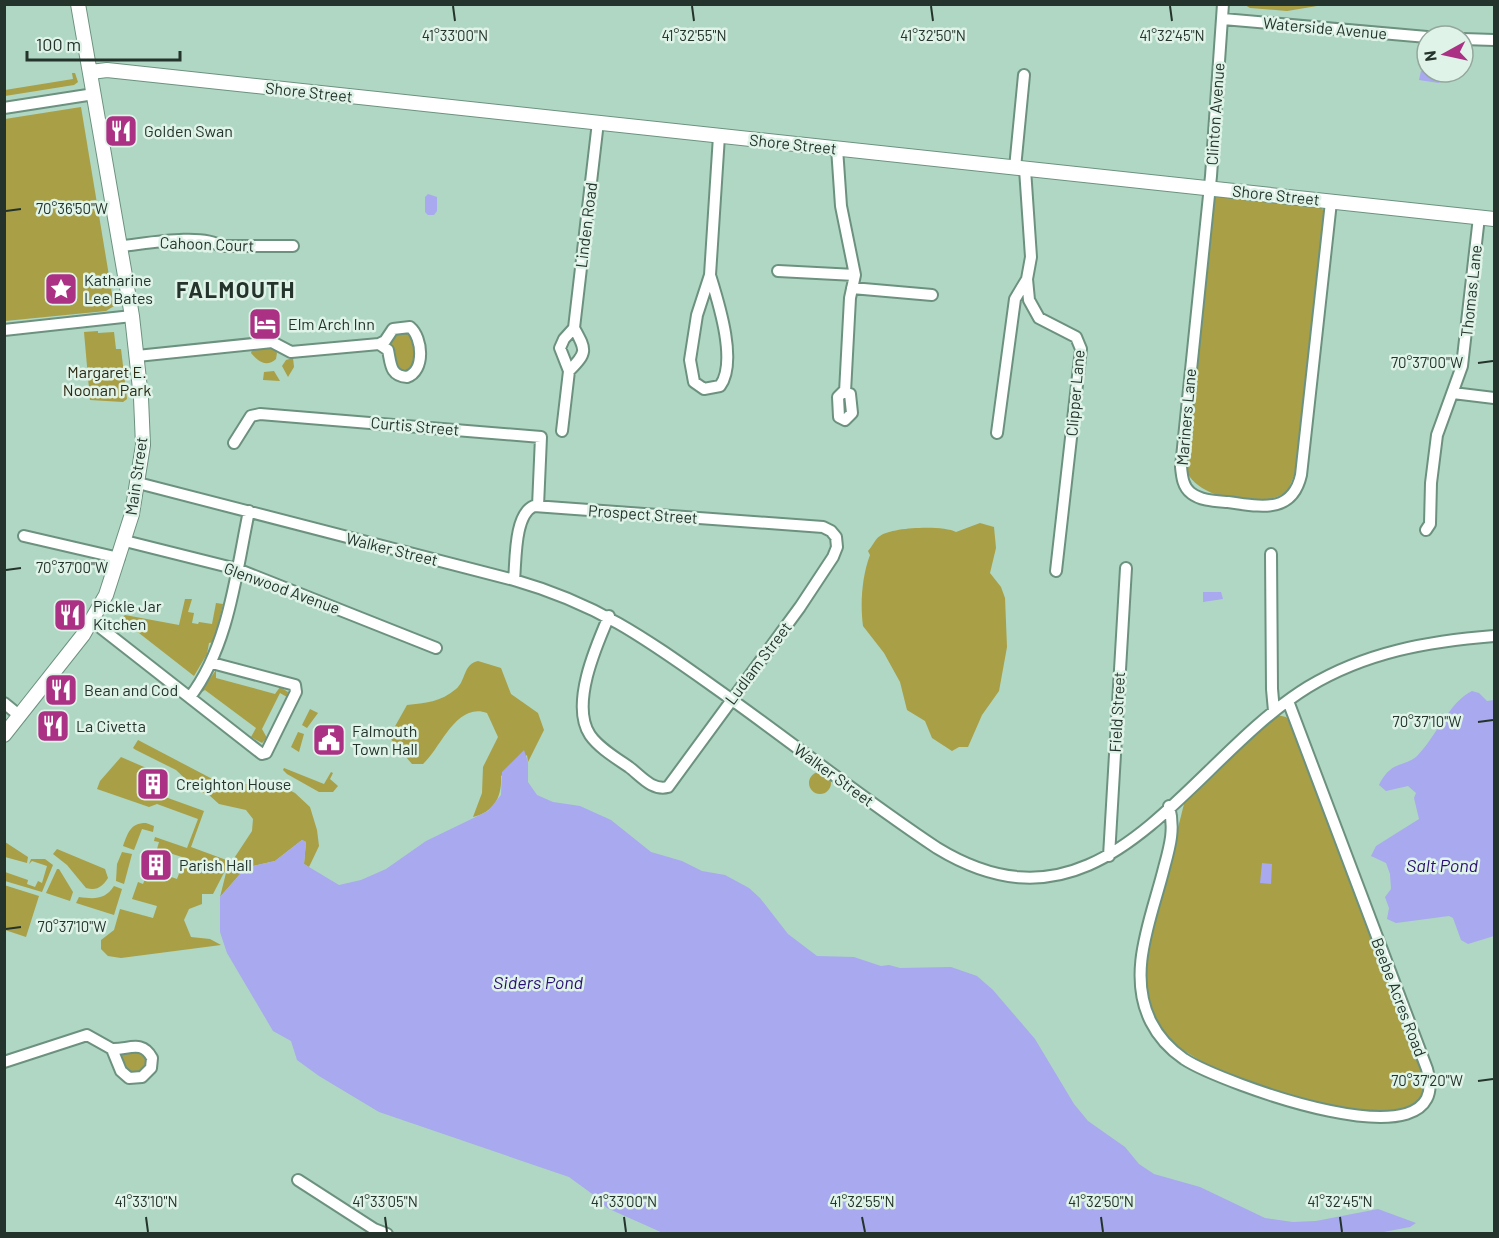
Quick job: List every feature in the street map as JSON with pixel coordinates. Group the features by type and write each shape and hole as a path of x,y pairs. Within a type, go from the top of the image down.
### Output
{"main road":[{"name":"Main Street","path":"4,735 92,621 106,595 125,541 138,483 143,426 132,316 122,246 78,4"},
{"name":"Shore Street","path":"91,72 107,70 1494,219"}],"street":[{"name":"Clinton Avenue","path":"1209,188 1224,4"},
{"name":"Waterside Avenue","path":"1223,20 1415,36"},
{"path":"1475,39 1494,40"},
{"name":"Clipper Lane","path":"1024,75 1020,169 1031,257 1027,279 1029,300 1039,318 1076,337 1081,350 1056,572"},
{"path":"4,108 94,94"},
{"name":"Linden Road","path":"562,431 569,372 560,348 564,339 574,328 598,123"},
{"path":"710,275 722,316 727,365 720,386 704,388 694,382 690,360 697,315 710,275 719,136"},
{"path":"837,148 841,200 855,275 852,288 845,392"},
{"name":"Mariners Lane","path":"1209,188 1182,476 1187,488 1197,497 1259,506 1285,501 1293,494 1300,482 1331,202"},
{"name":"Thomas Lane","path":"1426,530 1430,524 1430,493 1437,435 1464,357 1479,217"},
{"name":"Cahoon Court","path":"122,246 174,241 214,241 220,246 293,246"},
{"path":"778,271 855,275"},
{"path":"997,433 1015,299 1027,279"},
{"path":"852,288 932,295"},
{"path":"4,330 132,316"},
{"path":"137,356 242,347 263,343 275,343 291,352 379,344 386,341 389,333 396,327 412,329 417,335 420,363 417,370 407,377 395,374 387,348 379,344"},
{"name":"Linden Road","path":"569,372 584,353 584,345 574,328"},
{"path":"1453,393 1494,398"},
{"name":"Curtis Street","path":"234,443 251,416 260,414 541,437 538,506"},
{"name":"Walker Street","path":"138,483 514,580 566,596 609,616 731,699 923,839 971,867 1002,875 1042,877 1085,868 1109,856 1140,834 1274,711 1329,676 1377,655 1441,640 1494,636"},
{"path":"514,580 522,517 528,509 538,506"},
{"name":"Prospect Street","path":"538,506 823,527 831,531"},
{"path":"190,697 212,663 237,569 249,511"},
{"name":"Ludlam Street","path":"609,616 585,687 582,708 584,723 596,742 654,787 663,788 673,783 731,699 800,607 833,557 837,542 831,531"},
{"path":"24,536 119,558"},
{"name":"Glenwood Avenue","path":"125,541 237,569 436,648"},
{"path":"1271,554 1274,711"},
{"name":"Field Street","path":"1109,856 1126,567"},
{"path":"92,621 262,754 266,753 296,692 294,685 212,663"},
{"name":"Beebe Acres Road","path":"1169,806 1173,834 1142,957 1139,980 1147,1012 1161,1037 1183,1059 1212,1074 1251,1089 1308,1106 1381,1118 1404,1116 1421,1108 1429,1094 1427,1069 1288,700"},
{"path":"4,703 20,716"},
{"path":"4,1062 87,1035 112,1049"},
{"path":"298,1180 374,1229 387,1233"}],"green space":[{"path":"1245,5 1323,5 1287,11 1250,8"},
{"path":"72,73 75,73 78,82 74,85 5,96 5,90 73,79"},
{"path":"81,107 114,306 106,311 5,321 5,119"},
{"path":"1213,196 1320,207 1325,211 1298,466 1288,490 1264,500 1249,501 1217,495 1192,480 1186,469"},
{"path":"405,330 414,338 416,365 408,371 399,371 393,358 392,338 393,333"},
{"name":"Margaret E. Noonan Park","path":"98,331 98,333 114,332 116,349 121,349 127,399 123,402 90,400 84,332"},
{"path":"253,347 273,347 277,353 276,359 266,363 256,359 251,353"},
{"path":"293,358 294,367 288,377 282,366 286,360"},
{"path":"274,371 280,381 263,380 264,372"},
{"path":"980,523 994,527 996,548 990,573 1001,587 1005,598 1007,647 999,691 982,715 968,747 959,747 952,751 932,738 925,721 907,710 900,682 884,653 863,626 863,581 870,555 868,551 880,536 886,533 918,528 940,528 956,532"},
{"path":"185,599 192,599 188,612 194,613 192,623 198,624 199,622 212,624 216,603 223,604 214,642 209,643 207,654 194,676 121,619 125,615 179,625"},
{"path":"478,661 501,668 511,694 538,713 544,730 528,762 527,755 501,776 500,790 492,807 481,815 473,817 482,793 483,767 498,737 487,713 476,711 458,720 423,764 412,764 389,737 407,705 445,697 459,686 467,669"},
{"path":"216,670 216,678 275,694 280,687 288,692 287,697 280,693 262,729 267,738 262,743 251,737 256,728 205,690 199,694"},
{"path":"310,709 318,713 307,728 302,725"},
{"path":"1277,715 1286,717 1293,726 1423,1074 1424,1093 1420,1100 1400,1113 1365,1111 1319,1103 1269,1090 1212,1068 1175,1045 1153,1017 1144,988 1146,955 1185,800"},
{"path":"298,732 304,734 299,752 291,747"},
{"path":"138,740 220,783 279,785 295,793 310,807 317,830 319,846 309,867 304,864 306,842 302,840 275,861 253,866 241,873 220,897 227,869 252,831 253,819 246,810 219,804 209,795 198,791 176,770 133,748"},
{"path":"121,757 151,770 144,768 139,777 147,782 143,789 204,811 191,847 229,861 229,863 213,894 202,894 202,904 189,909 184,920 191,937 210,939 221,945 121,958 108,956 101,949 101,940 114,930 120,909 153,918 157,906 132,899 138,882 143,884 147,874 152,875 154,871 177,879 185,858 157,849 159,842 154,841 155,837 187,848 198,819 157,804 149,807 97,789 100,781"},
{"path":"284,768 324,784 331,772 333,773 330,779 338,786 333,792 319,792 287,774"},
{"path":"820,772 828,775 831,783 828,791 820,794 812,791 809,783 812,775"},
{"path":"146,823 154,826 153,832 142,829 134,850 123,846 133,827"},
{"path":"5,842 28,857 27,863 5,857"},
{"path":"57,849 105,869 108,878 99,888 86,888 67,865 53,854"},
{"path":"122,852 132,854 124,884 116,881 117,864"},
{"path":"31,859 45,859 53,865 42,892 5,881 5,872 28,880 27,884 35,887 38,881 42,883 47,866 32,861 29,864"},
{"path":"57,869 73,892 70,901 46,893"},
{"path":"4,885 39,896 26,937 5,930"},
{"path":"114,886 122,889 114,915 76,903 79,897 103,896"},
{"path":"130,1050 145,1053 148,1066 138,1073 125,1071 121,1055"}],"water":[{"path":"428,194 437,197 437,211 434,215 428,215 425,212 425,197"},
{"path":"1203,592 1221,592 1223,599 1203,602"},
{"name":"Salt Pond","path":"1472,691 1479,693 1487,701 1494,700 1494,936 1468,944 1461,940 1453,918 1449,916 1396,923 1387,919 1389,908 1385,897 1391,889 1390,874 1386,863 1371,856 1376,846 1419,819 1414,798 1416,793 1408,786 1386,791 1379,785 1389,771 1418,755 1450,711"},
{"name":"Siders Pond","path":"524,750 528,762 528,782 537,795 553,802 580,806 611,820 651,852 682,861 702,871 725,875 749,888 760,898 788,934 817,956 854,957 881,966 889,965 900,968 951,967 977,976 993,990 1035,1039 1074,1104 1088,1121 1125,1147 1139,1164 1154,1174 1200,1187 1265,1218 1293,1222 1316,1221 1378,1209 1416,1223 1410,1227 1373,1234 663,1233 607,1208 569,1177 379,1112 297,1060 291,1041 273,1031 227,953 220,932 220,897 241,873 253,866 275,861 302,840 306,842 304,864 339,885 361,880 386,869 426,841 488,811 501,795 502,772"},
{"path":"1262,863 1272,864 1271,884 1260,883"}],"place":[{"name":"Golden Swan","path":"121,131"},
{"name":"Katharine Lee Bates","path":"61,289"},
{"name":"Elm Arch Inn","path":"265,324"},
{"name":"Pickle Jar Kitchen","path":"70,615"},
{"name":"Bean and Cod","path":"61,690"},
{"name":"La Civetta","path":"53,726"},
{"name":"Falmouth Town Hall","path":"329,740"},
{"name":"Creighton House","path":"153,784"},
{"name":"Parish Hall","path":"156,865"}],"district":[{"name":"FALMOUTH","path":"236,290"}]}
